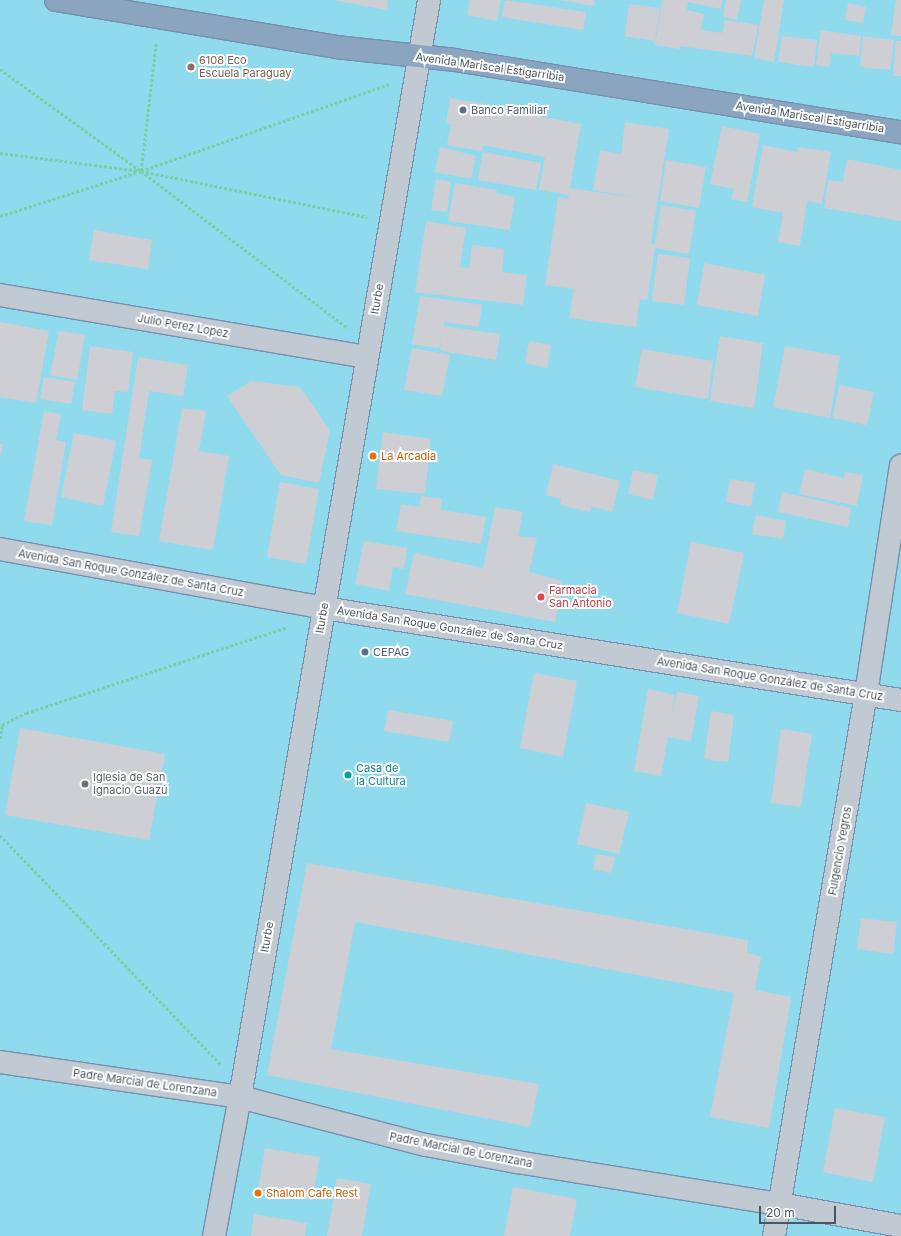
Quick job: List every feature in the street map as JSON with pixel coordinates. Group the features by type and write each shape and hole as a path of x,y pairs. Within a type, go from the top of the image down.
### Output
{"highway":[{"name":"Avenida Mariscal Estigarribia","path":"56,0 336,47 455,60 901,132"}],"street":[{"name":"Iturbe","path":"214,1236 240,1097 429,0"},
{"name":"Julio Perez Lopez","path":"0,295 367,357"},
{"name":"Fulgencio Yegros","path":"774,1236 866,694 901,466"},
{"name":"Avenida San Roque González de Santa Cruz","path":"0,549 324,608 901,700"},
{"name":"Padre Marcial de Lorenzana","path":"0,1062 240,1097 426,1145 517,1162 780,1204 901,1226"}],"path":[{"path":"141,171 156,44"},
{"path":"0,69 141,171 350,330"},
{"path":"0,216 141,171 390,84"},
{"path":"0,153 141,171 370,218"},
{"path":"0,739 2,725 26,713 288,626"},
{"path":"0,835 220,1064"}],"water":[{"path":"0,0 901,0 901,1236 0,1236"}],"building":[{"path":"333,0 388,0 387,10"},
{"path":"470,0 501,0 497,21 467,15"},
{"path":"505,0 586,12 583,30 502,17"},
{"path":"558,0 595,0 594,6"},
{"path":"662,0 722,0 721,9 688,2 687,10 704,14 701,30 722,33 725,20 758,25 752,56 680,46 680,49 655,45"},
{"path":"726,0 741,0 737,20 723,17"},
{"path":"764,0 784,0 774,62 754,58"},
{"path":"896,0 901,0 901,36 891,35"},
{"path":"848,3 866,7 863,23 845,20"},
{"path":"629,4 660,8 655,41 625,36"},
{"path":"821,30 861,36 859,56 831,53 829,67 816,65"},
{"path":"782,36 817,40 814,67 778,62"},
{"path":"863,36 894,40 890,70 860,67"},
{"path":"896,41 901,41 901,76 893,76"},
{"path":"450,98 581,124 570,188 643,199 593,190 600,150 621,154 625,122 669,129 651,243 655,244 661,205 696,211 689,254 655,248 647,300 640,299 636,327 569,318 574,289 545,285 558,197 568,199 569,195 539,190 545,157 483,145 482,151 447,145 451,124 446,123"},
{"path":"722,126 760,134 747,202 731,199 734,189 710,184"},
{"path":"763,145 797,152 798,147 831,152 822,204 807,201 800,246 778,242 783,213 752,207"},
{"path":"440,147 476,156 471,179 435,172"},
{"path":"483,152 541,163 536,190 478,180"},
{"path":"847,159 901,170 901,221 824,208 828,180 843,182"},
{"path":"666,160 706,167 699,208 660,201"},
{"path":"436,179 451,182 447,212 431,210"},
{"path":"455,183 497,190 496,193 515,197 510,230 448,221"},
{"path":"426,221 466,228 460,267 469,268 472,245 504,249 502,272 527,275 523,305 415,292"},
{"path":"94,230 152,240 148,269 89,260"},
{"path":"658,254 690,258 684,305 652,301"},
{"path":"704,263 765,275 758,316 697,305"},
{"path":"420,296 482,305 479,327 444,322 444,326 500,334 496,360 440,351 441,339 439,348 412,344"},
{"path":"0,322 49,331 36,403 0,397"},
{"path":"59,331 85,335 77,380 50,375"},
{"path":"720,336 763,343 754,408 710,401"},
{"path":"529,341 551,345 547,368 525,363"},
{"path":"90,346 133,352 128,392 115,391 112,414 82,410"},
{"path":"785,346 840,356 830,418 773,407"},
{"path":"412,348 450,355 442,396 404,390"},
{"path":"642,349 713,361 708,399 635,387"},
{"path":"138,357 188,365 183,396 149,391 139,458 152,460 139,536 111,532"},
{"path":"44,377 75,382 71,404 40,399"},
{"path":"251,381 300,387 330,430 319,483 281,475 227,396"},
{"path":"839,385 874,392 867,425 833,418"},
{"path":"182,408 206,411 199,451 229,456 213,550 159,541"},
{"path":"44,411 61,414 56,440 66,442 52,525 24,521"},
{"path":"383,432 431,439 425,494 376,489"},
{"path":"74,433 116,441 103,506 61,497"},
{"path":"0,444 3,444 1,455 0,455"},
{"path":"553,464 620,481 612,512 591,506 590,512 560,505 561,499 546,495"},
{"path":"805,469 844,478 845,472 863,475 857,506 799,494"},
{"path":"633,470 658,475 653,500 628,494"},
{"path":"730,479 755,483 751,507 726,502"},
{"path":"280,482 319,489 306,564 267,557"},
{"path":"782,492 851,508 848,527 778,512"},
{"path":"421,496 442,499 441,510 486,517 481,544 396,531 401,504 419,507"},
{"path":"495,507 523,512 518,536 537,538 529,572 563,581 555,622 405,594 414,553 483,568"},
{"path":"756,515 786,521 783,539 752,534"},
{"path":"364,541 407,548 404,569 393,567 389,591 355,584"},
{"path":"691,542 744,553 729,624 677,613"},
{"path":"534,673 577,681 563,757 520,748"},
{"path":"648,689 675,695 672,714 677,692 699,696 691,741 668,737 661,776 634,771"},
{"path":"388,710 453,721 449,742 384,731"},
{"path":"711,711 734,715 728,762 704,759"},
{"name":"Iglesia de San Ignacio Guazú","path":"20,728 165,754 149,840 5,815"},
{"path":"781,729 812,734 801,807 771,803"},
{"path":"586,803 629,812 619,854 577,844"},
{"path":"596,854 615,857 611,873 593,869"},
{"path":"307,863 748,940 747,952 761,957 755,990 791,997 769,1128 710,1117 734,993 355,922 331,1049 539,1084 530,1127 267,1075"},
{"path":"861,918 897,922 893,954 857,949"},
{"path":"835,1108 885,1117 873,1182 823,1172"},
{"path":"265,1148 320,1157 312,1200 258,1191"},
{"path":"337,1178 371,1184 362,1236 327,1236"},
{"path":"513,1187 577,1199 570,1236 504,1236"},
{"path":"254,1214 307,1223 305,1236 251,1236"}],"place":[{"name":"6108 Eco Escuela Paraguay","path":"191,67"},
{"name":"Banco Familiar","path":"463,110"},
{"name":"La Arcadia","path":"373,456"},
{"name":"Farmacia San Antonio","path":"541,597"},
{"name":"CEPAG","path":"365,652"},
{"name":"Casa de la Cultura","path":"348,775"},
{"name":"Iglesia de San Ignacio Guazú","path":"85,784"},
{"name":"Shalom Cafe Rest","path":"258,1193"}]}
